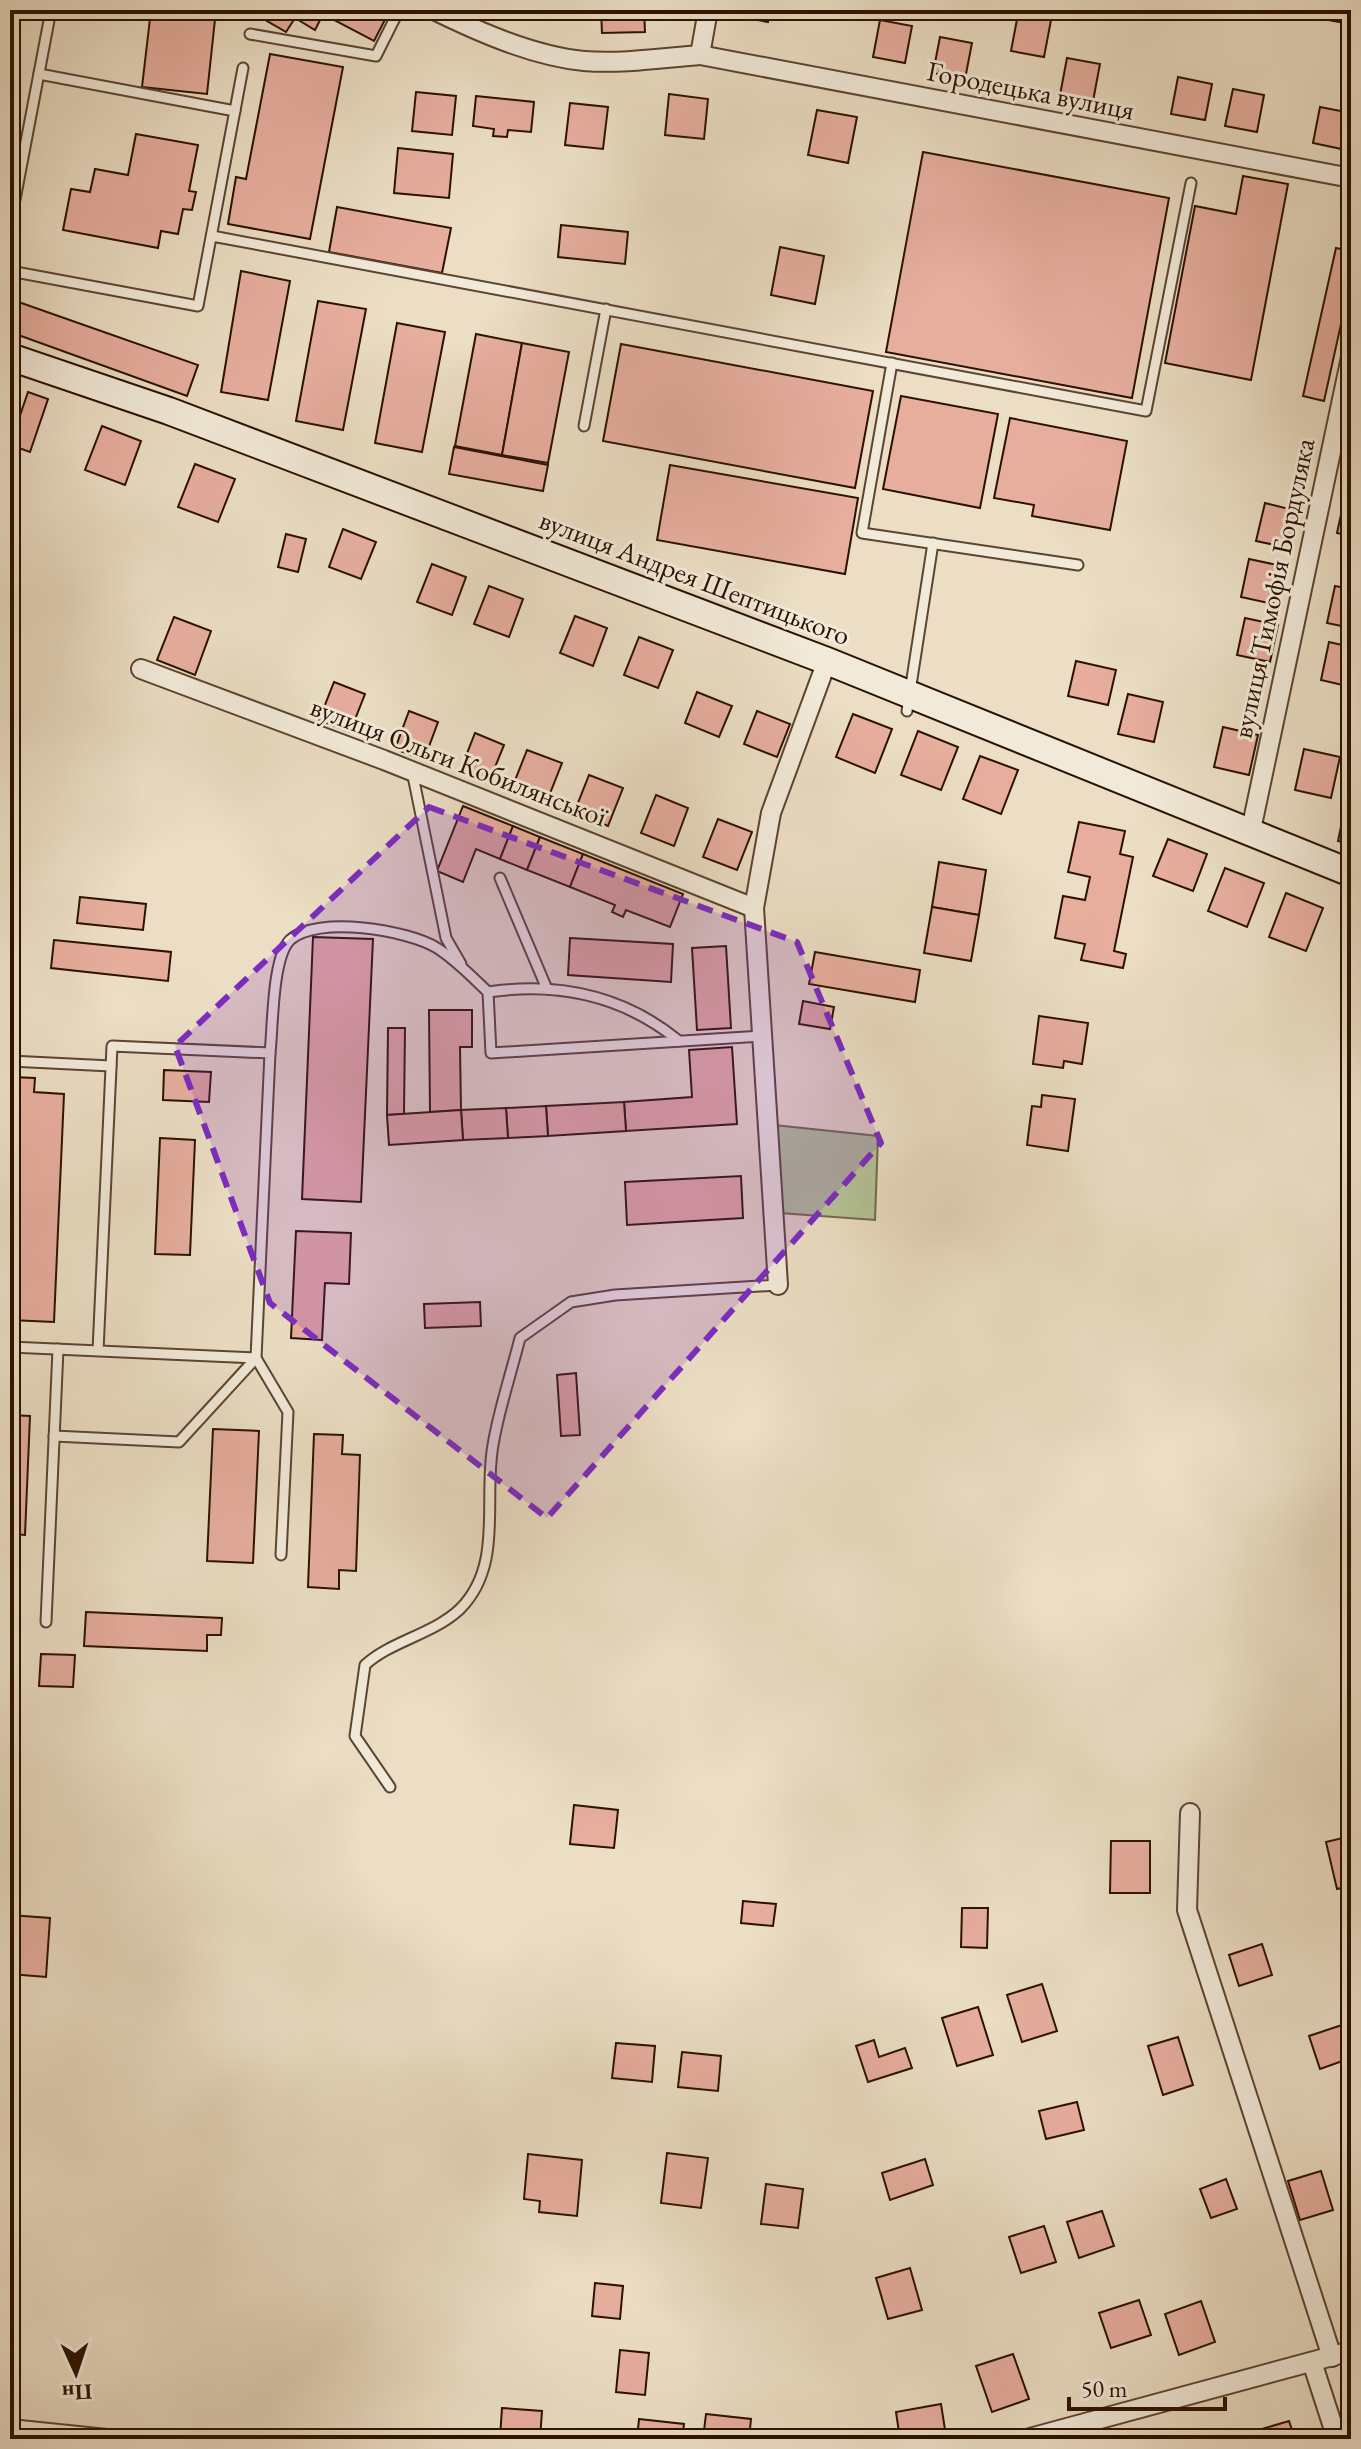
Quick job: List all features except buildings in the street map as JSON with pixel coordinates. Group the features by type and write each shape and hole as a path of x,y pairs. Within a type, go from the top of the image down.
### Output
{"main road":[{"name":"вулиця Андрея Шептицького","path":"10,357 169,411 827,661 908,702 1251,830 1351,873"}],"street":[{"name":"Городецька вулиця","path":"434,10 540,51 581,61 619,62 700,55 1351,178"},
{"path":"700,55 708,10"},
{"name":"вулиця Тимофія Бордуляка","path":"1251,830 1344,428 1351,357"},
{"path":"778,1285 754,908 771,813 827,661"},
{"name":"вулиця Ольги Кобилянської","path":"141,669 412,771 754,908"},
{"path":"1190,1813 1187,1910 1332,2357"},
{"path":"1026,2439 1351,2351"},
{"path":"1312,2362 1337,2439"},
{"path":"10,2429 107,2439"}],"lane":[{"path":"10,226 51,10"},
{"path":"250,34 376,56 399,10"},
{"path":"10,271 198,306 243,68"},
{"path":"39,74 235,111"},
{"path":"212,236 1146,411 1191,183"},
{"path":"584,426 606,309"},
{"path":"892,363 862,533 1078,565"},
{"path":"908,702 933,543"},
{"path":"412,771 446,938 465,970"},
{"path":"500,878 547,989"},
{"path":"281,1555 288,1412 256,1358 270,1053 279,963 289,941 311,929 399,932 436,947 488,992 491,1053 762,1036"},
{"path":"488,992 547,989 618,1002 655,1022 679,1041"},
{"path":"98,1351 112,1046 270,1053"},
{"path":"10,1061 111,1066"},
{"path":"390,1787 355,1736 365,1665 459,1610 481,1577 491,1529 489,1486 493,1444 520,1338 571,1302 615,1295 778,1285"},
{"path":"10,1347 256,1358"},
{"path":"46,1622 58,1349"},
{"path":"54,1436 179,1442 256,1358"}],"highlighted area":[{"path":"429,807 797,942 881,1143 547,1518 270,1303 175,1046"}],"green space":[{"path":"774,1125 878,1136 875,1220 780,1213"}]}
